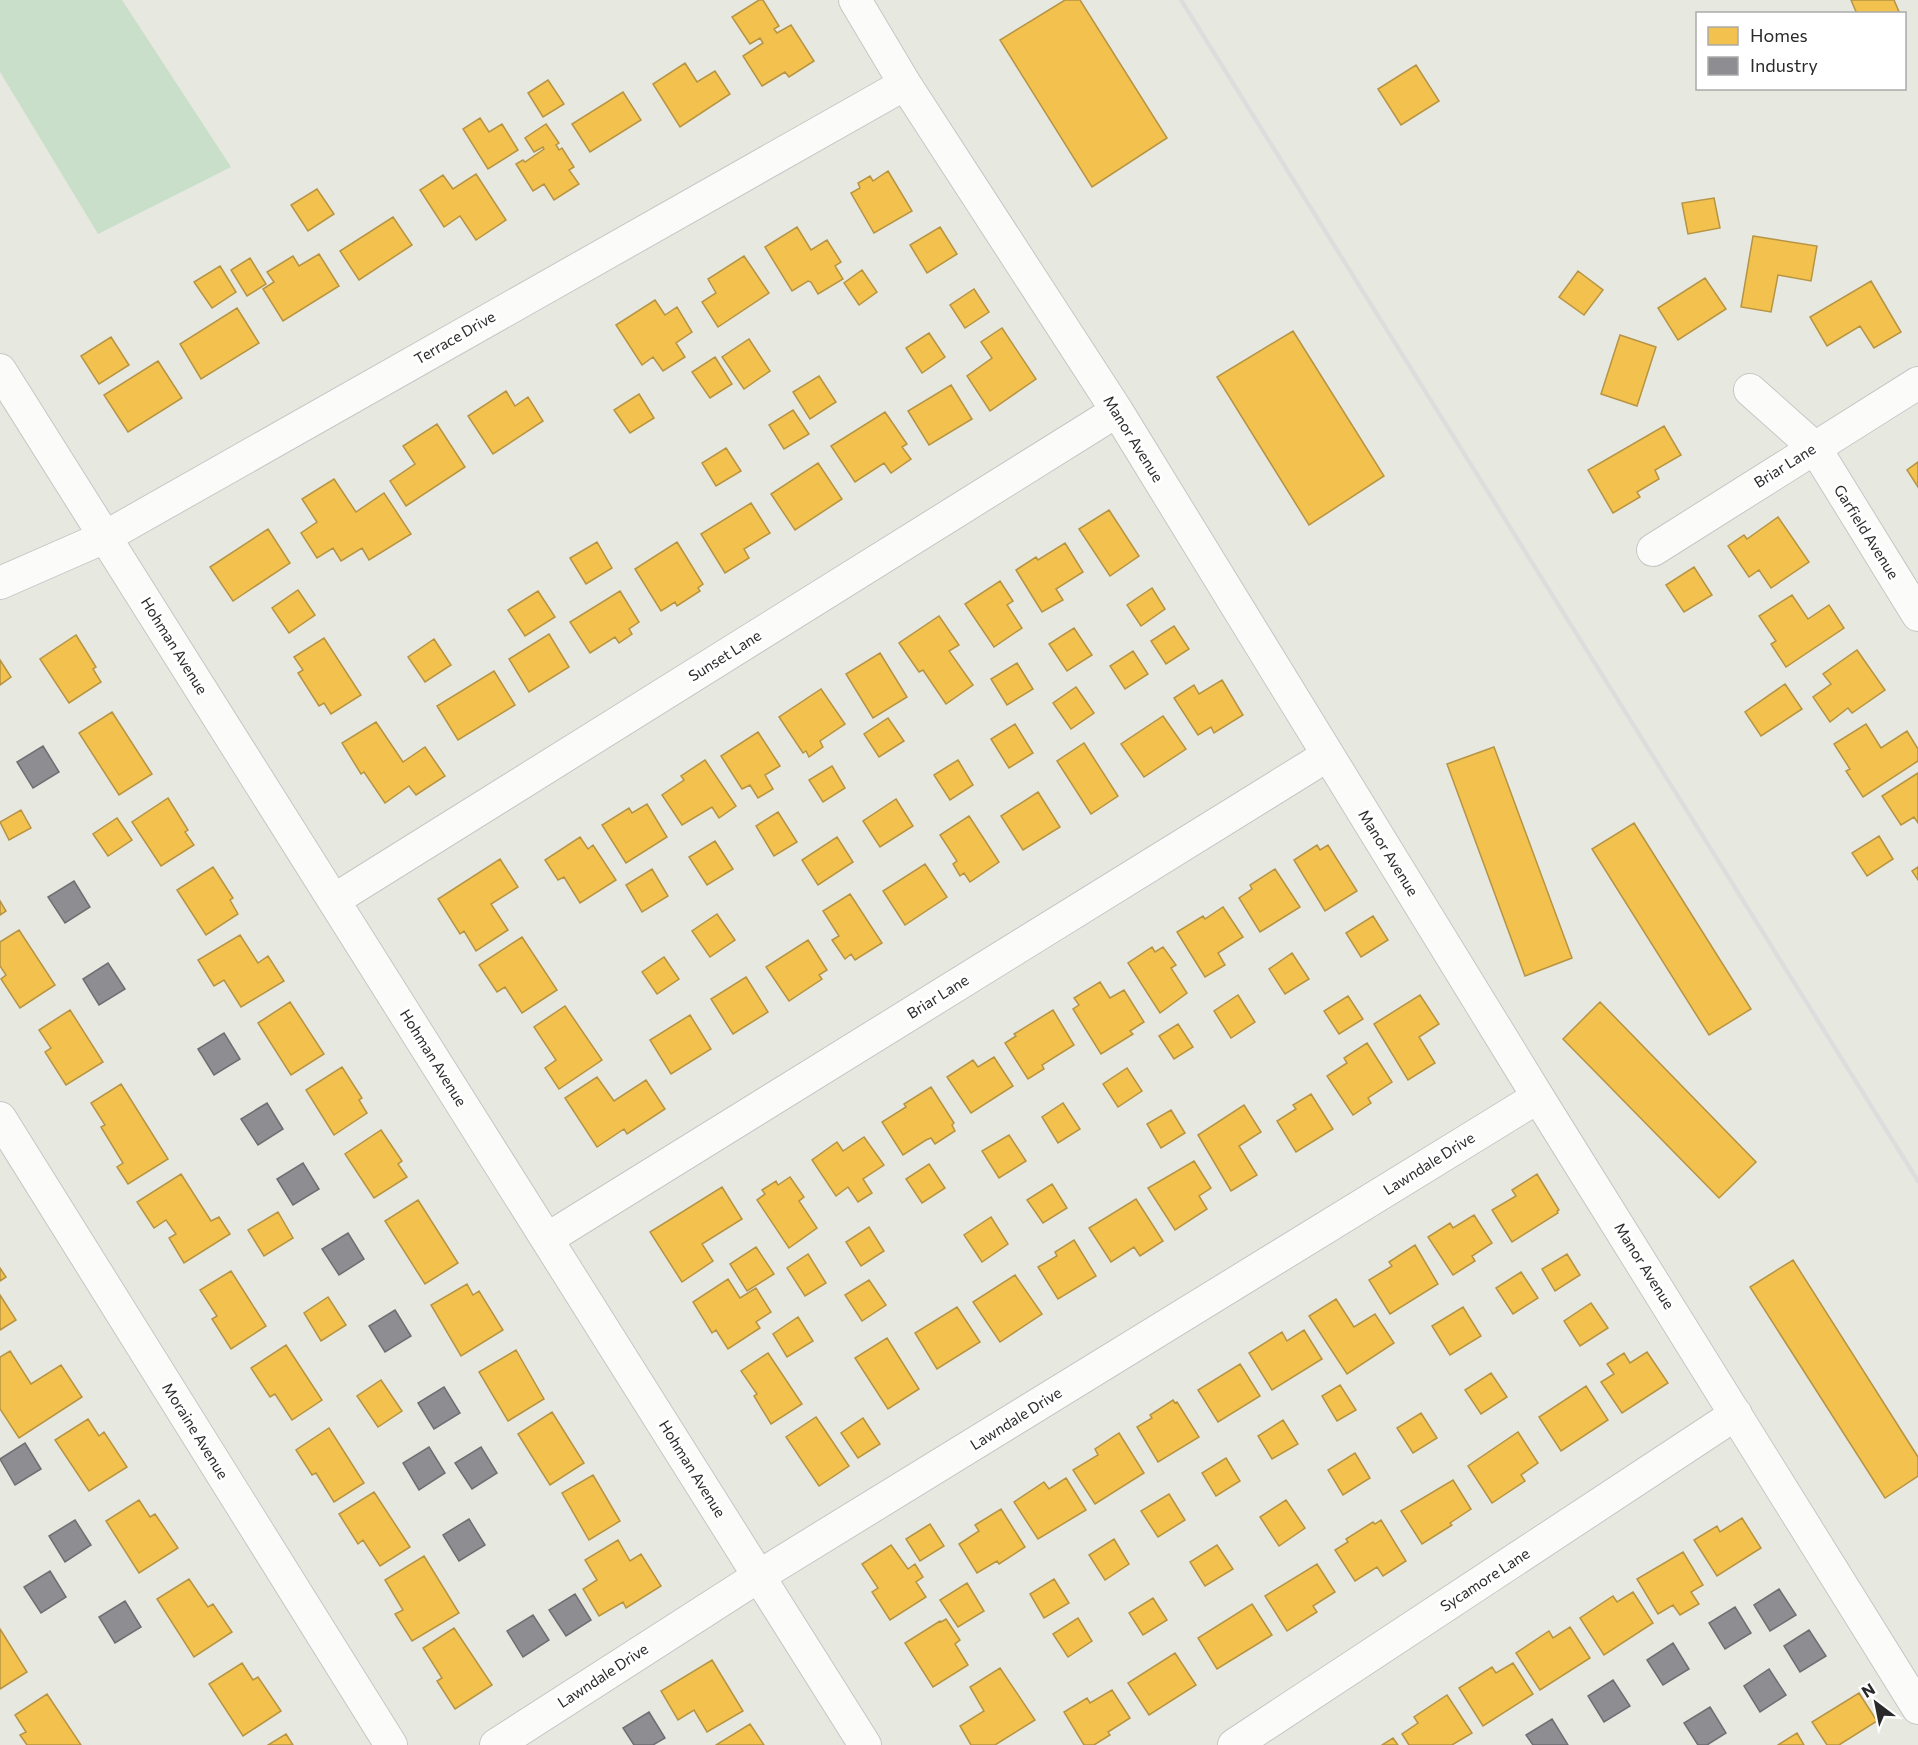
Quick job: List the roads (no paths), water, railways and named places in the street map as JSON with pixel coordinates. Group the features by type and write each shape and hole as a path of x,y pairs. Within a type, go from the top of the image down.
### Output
{"street":[{"name":"Manor Avenue","path":"855,0 905,84 1117,411 1538,1097 1918,1708"},
{"name":"Terrace Drive","path":"0,583 105,537 905,84"},
{"name":"Hohman Avenue","path":"0,370 865,1745"},
{"name":"Briar Lane","path":"1653,550 1918,383"},
{"name":"Garfield Avenue","path":"1750,390 1815,448 1918,615"},
{"name":"Sunset Lane","path":"334,900 1117,411"},
{"name":"Briar Lane","path":"547,1239 1328,754"},
{"name":"Lawndale Drive","path":"496,1745 759,1576 1538,1097"},
{"name":"Moraine Avenue","path":"0,1118 391,1745"},
{"name":"Sycamore Lane","path":"1234,1745 1736,1414"}],"railway":[{"path":"1181,0 1918,1181"}]}
